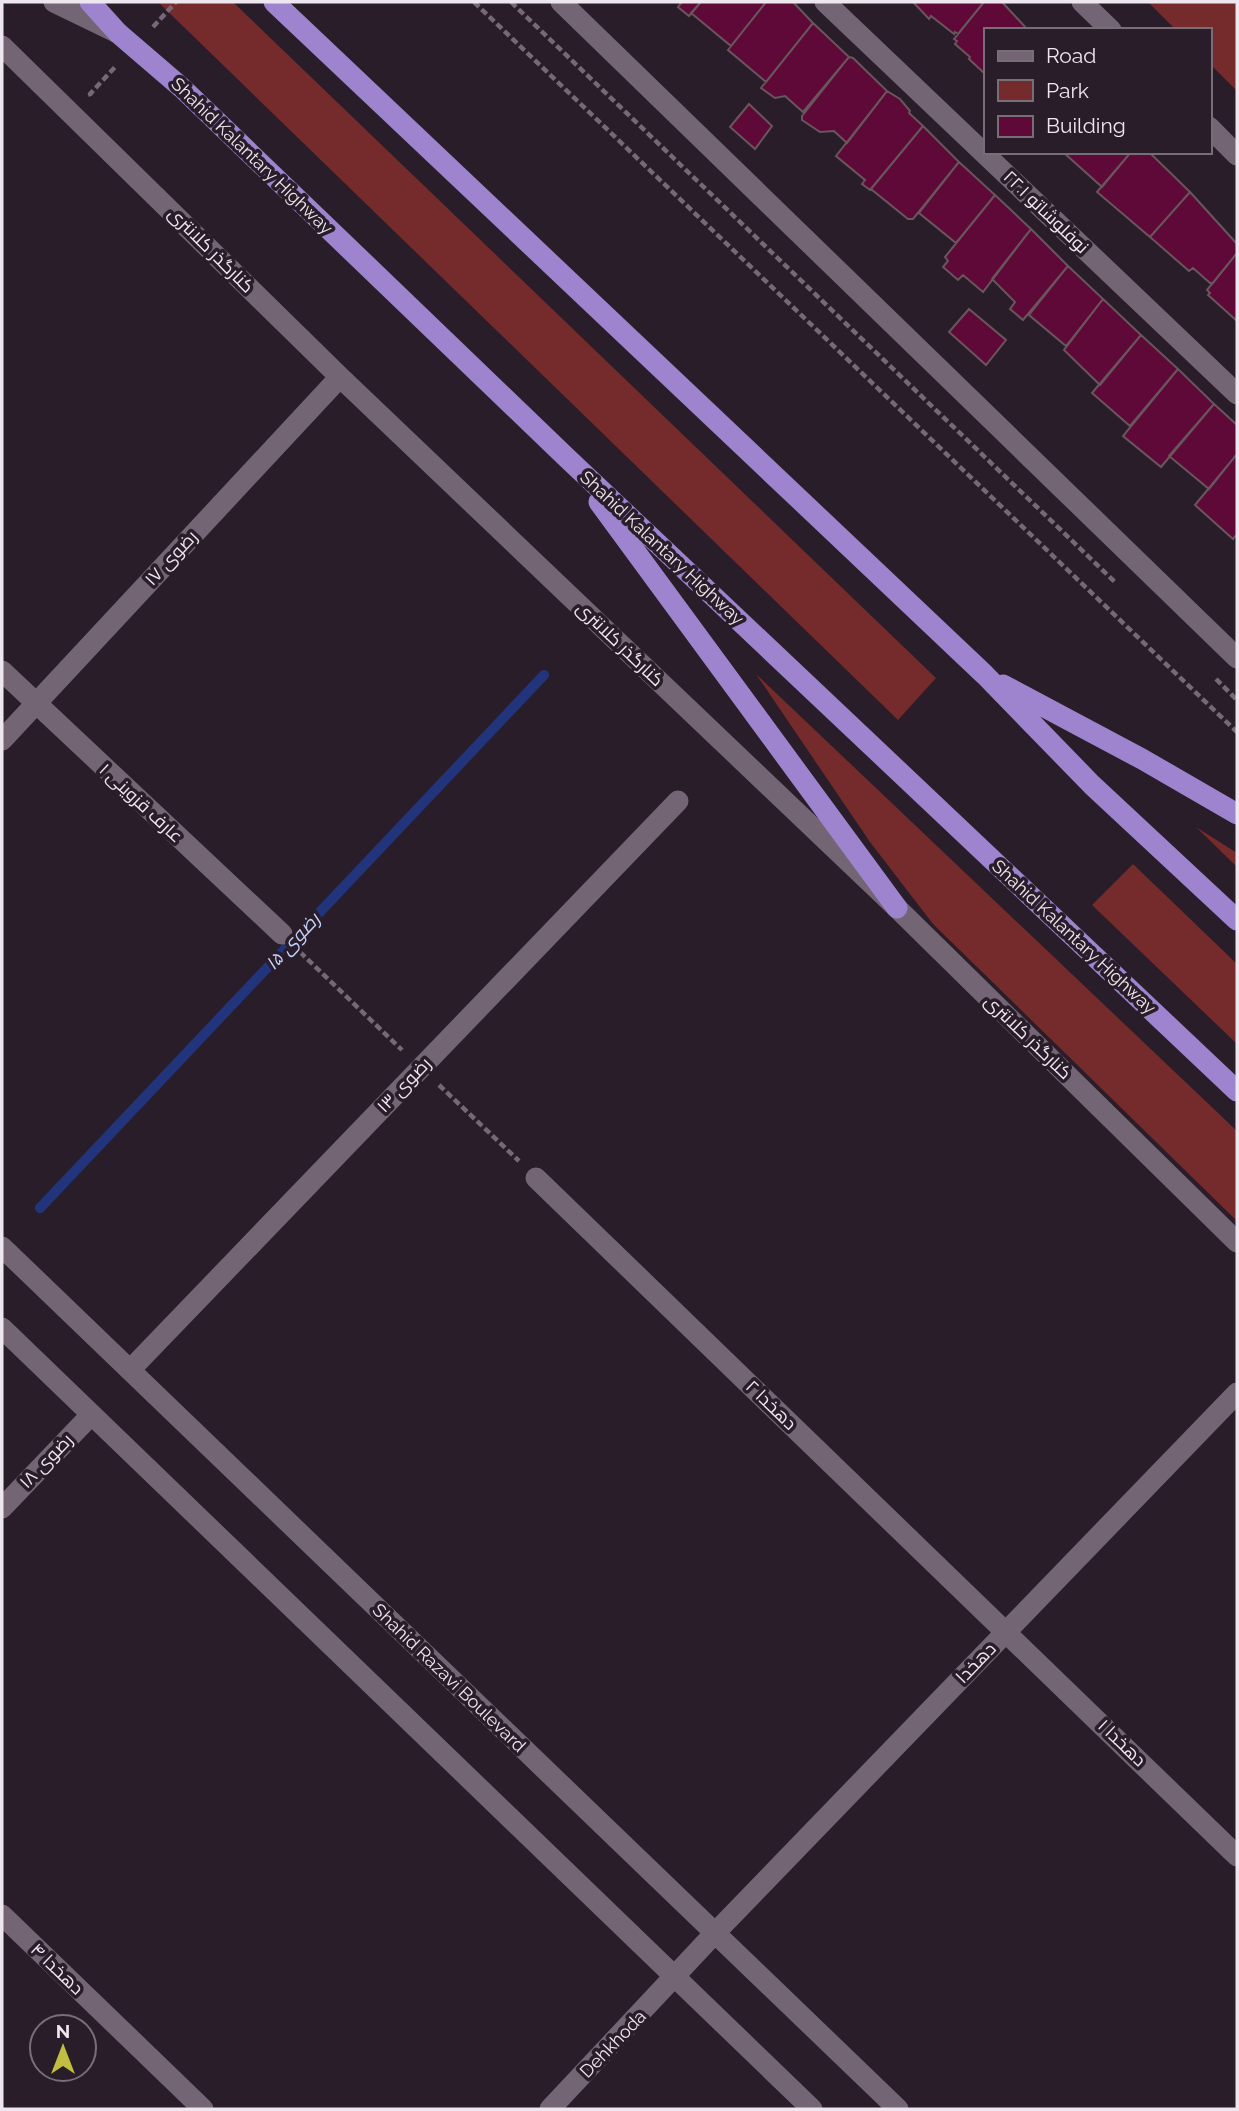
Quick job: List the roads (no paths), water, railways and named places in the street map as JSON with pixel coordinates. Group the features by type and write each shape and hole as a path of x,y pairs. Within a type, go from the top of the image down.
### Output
{"highway":[{"name":"Shahid Kalantary Highway","path":"90,2 118,33 182,88 567,458 1237,1091"},
{"path":"274,2 985,675 1092,785 1237,920"},
{"path":"567,458 897,908"},
{"path":"985,675 1142,759 1237,814"}],"street":[{"path":"54,2 118,33"},
{"path":"561,2 1237,658"},
{"name":"نوفلوشاتو ۲۲.۱","path":"825,2 984,153"},
{"path":"1082,2 1109,28"},
{"name":"کنارگذر کلانتری","path":"2,46 340,377 897,908 1237,1242"},
{"path":"1211,129 1237,155"},
{"name":"نوفلوشاتو ۲۲.۱","path":"985,154 1237,394"},
{"name":"رضوی ۱۷","path":"2,740 340,377"},
{"name":"عارف قزوینی ۱","path":"2,671 34,704 282,934"},
{"name":"رضوی ۱۳","path":"130,1370 678,800"},
{"name":"دهخدا ۲","path":"536,1178 1006,1631"},
{"name":"Shahid Razavi Boulevard","path":"2,1247 898,2109"},
{"path":"2,1328 812,2109"},
{"name":"دهخدا","path":"675,1978 714,1934 1237,1393"},
{"name":"رضوی ۱۸","path":"2,1507 91,1415"},
{"name":"دهخدا ۱","path":"1006,1631 1237,1856"},
{"name":"دهخدا ۴","path":"2,1915 202,2109"},
{"name":"Dehkhoda","path":"550,2109 675,1978"}],"waterway":[{"name":"رضوی ۱۵","path":"40,1208 544,675"}]}
